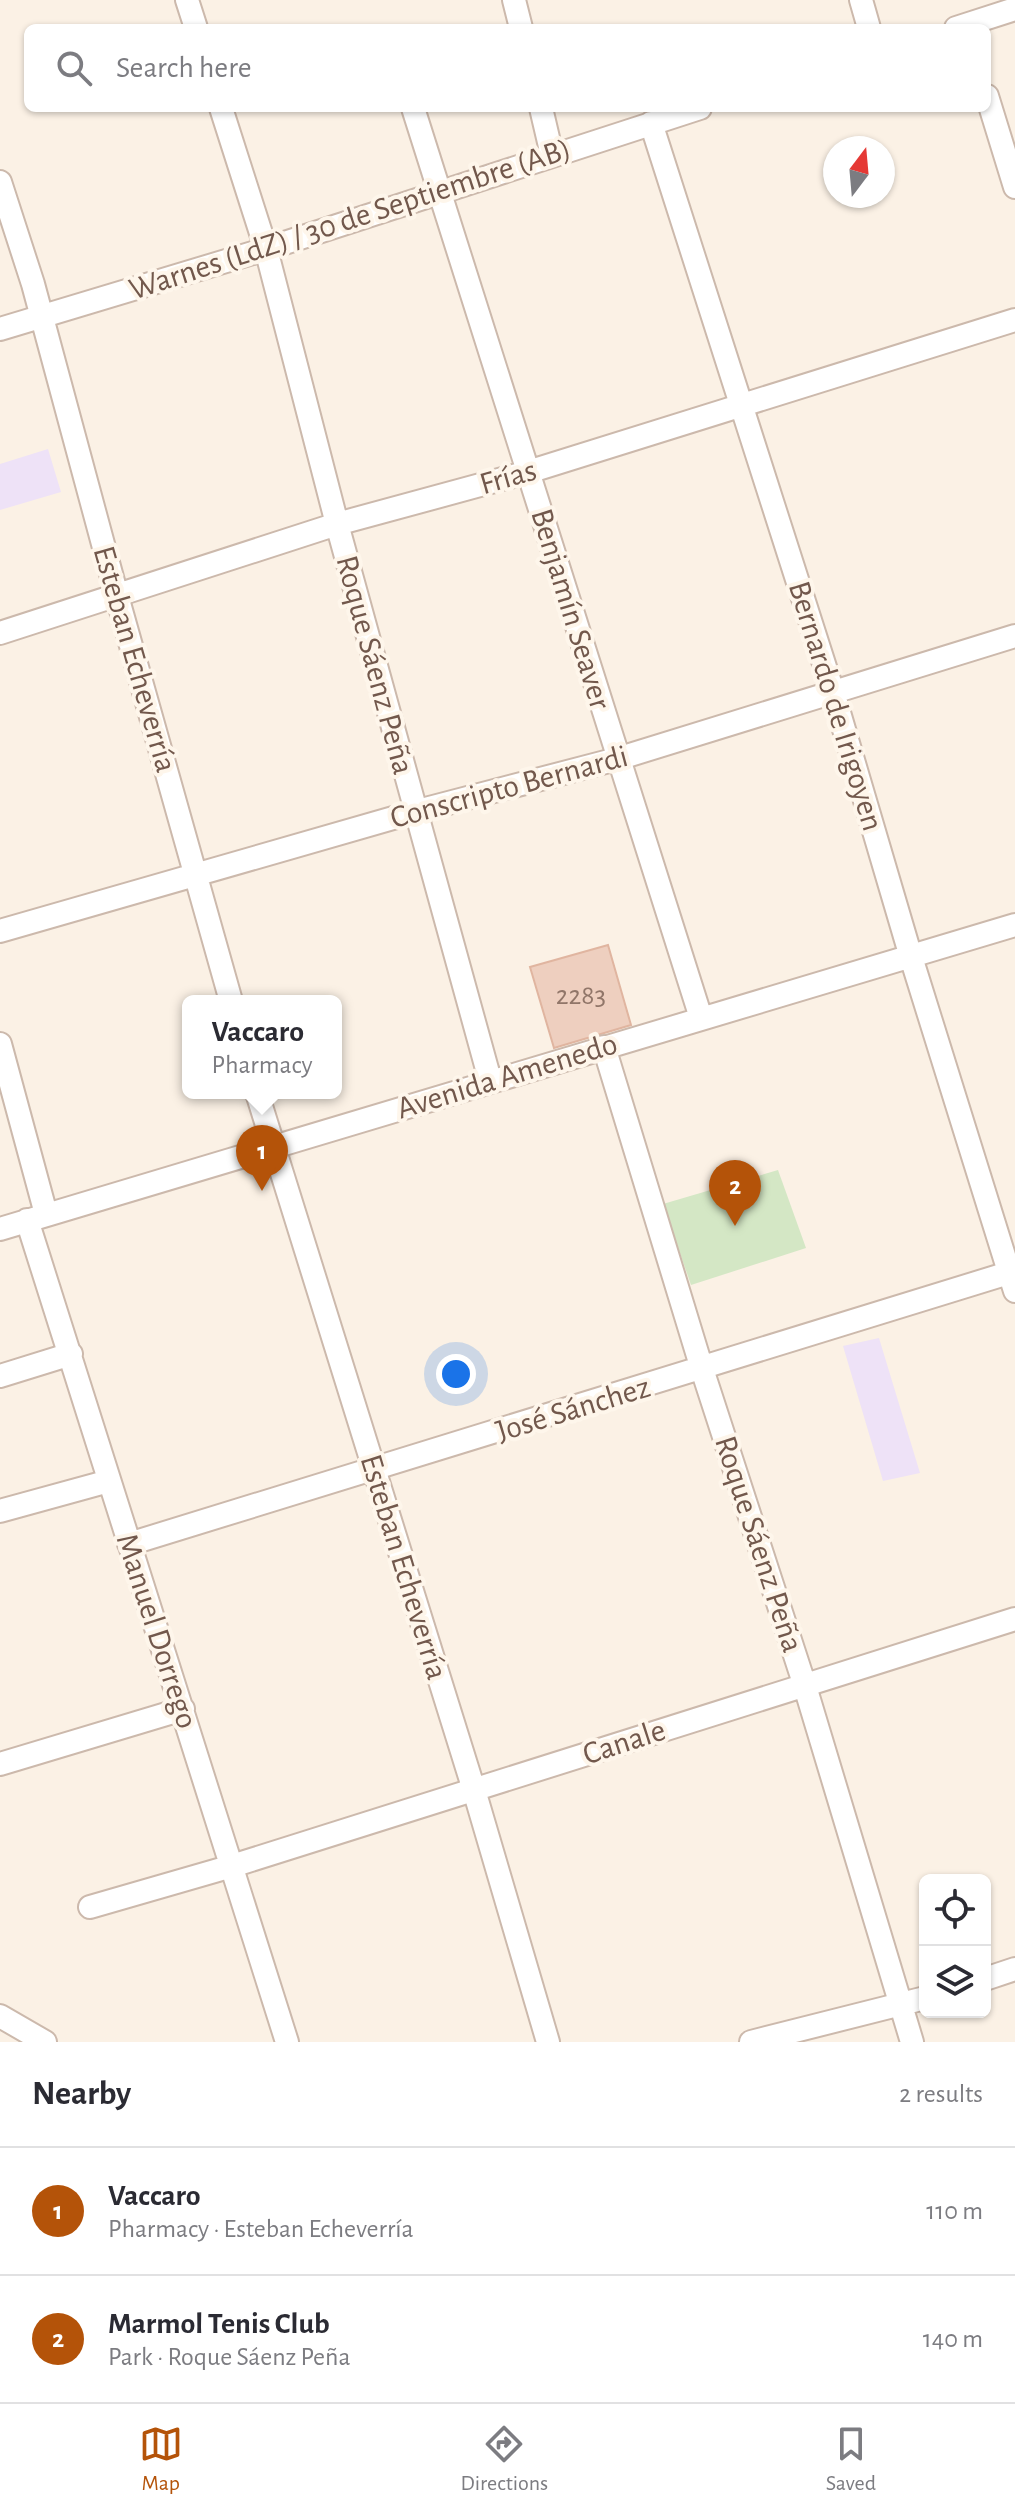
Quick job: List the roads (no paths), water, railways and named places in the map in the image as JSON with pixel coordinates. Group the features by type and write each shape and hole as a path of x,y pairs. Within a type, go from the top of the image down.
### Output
{"street":[{"path":"187,0 195,24"},
{"path":"514,0 520,24"},
{"path":"861,0 868,24"},
{"path":"971,24 1015,9"},
{"path":"991,109 1015,187"},
{"name":"Roque Sáenz Peña","path":"222,112 266,249 414,812 490,1080"},
{"name":"Benjamín Seaver","path":"414,112 701,1018"},
{"path":"542,112 552,155"},
{"name":"Warnes (LdZ) / 30 de Septiembre (AB)","path":"0,329 266,249 687,112"},
{"name":"Bernardo de Irigoyen","path":"651,123 833,692 911,957 1013,1278"},
{"name":"Esteban Echeverría","path":"0,182 33,284 229,995"},
{"name":"Frías","path":"0,633 337,524 528,472 1015,320"},
{"name":"Conscripto Bernardi","path":"0,931 414,812 617,759 1015,636"},
{"name":"Avenida Amenedo","path":"0,1229 1015,925"},
{"name":"Manuel Dorrego","path":"0,1044 37,1217 71,1354 287,2042"},
{"name":"Roque Sáenz Peña","path":"604,1047 702,1369 804,1683 912,2042"},
{"name":"Esteban Echeverría","path":"259,1099 474,1790 548,2042"},
{"name":"José Sánchez","path":"129,1544 702,1369 1013,1278"},
{"path":"0,1376 71,1354"},
{"path":"0,1511 109,1481"},
{"name":"Canale","path":"90,1907 232,1866 804,1683 1015,1619"},
{"path":"0,1764 183,1709"},
{"path":"991,1977 1015,1969"},
{"path":"751,2042 919,2000"},
{"path":"0,2016 45,2042"}],"place":[{"name":"Vaccaro","path":"262,1191"},
{"name":"Marmol Tenis Club","path":"735,1226"}]}
